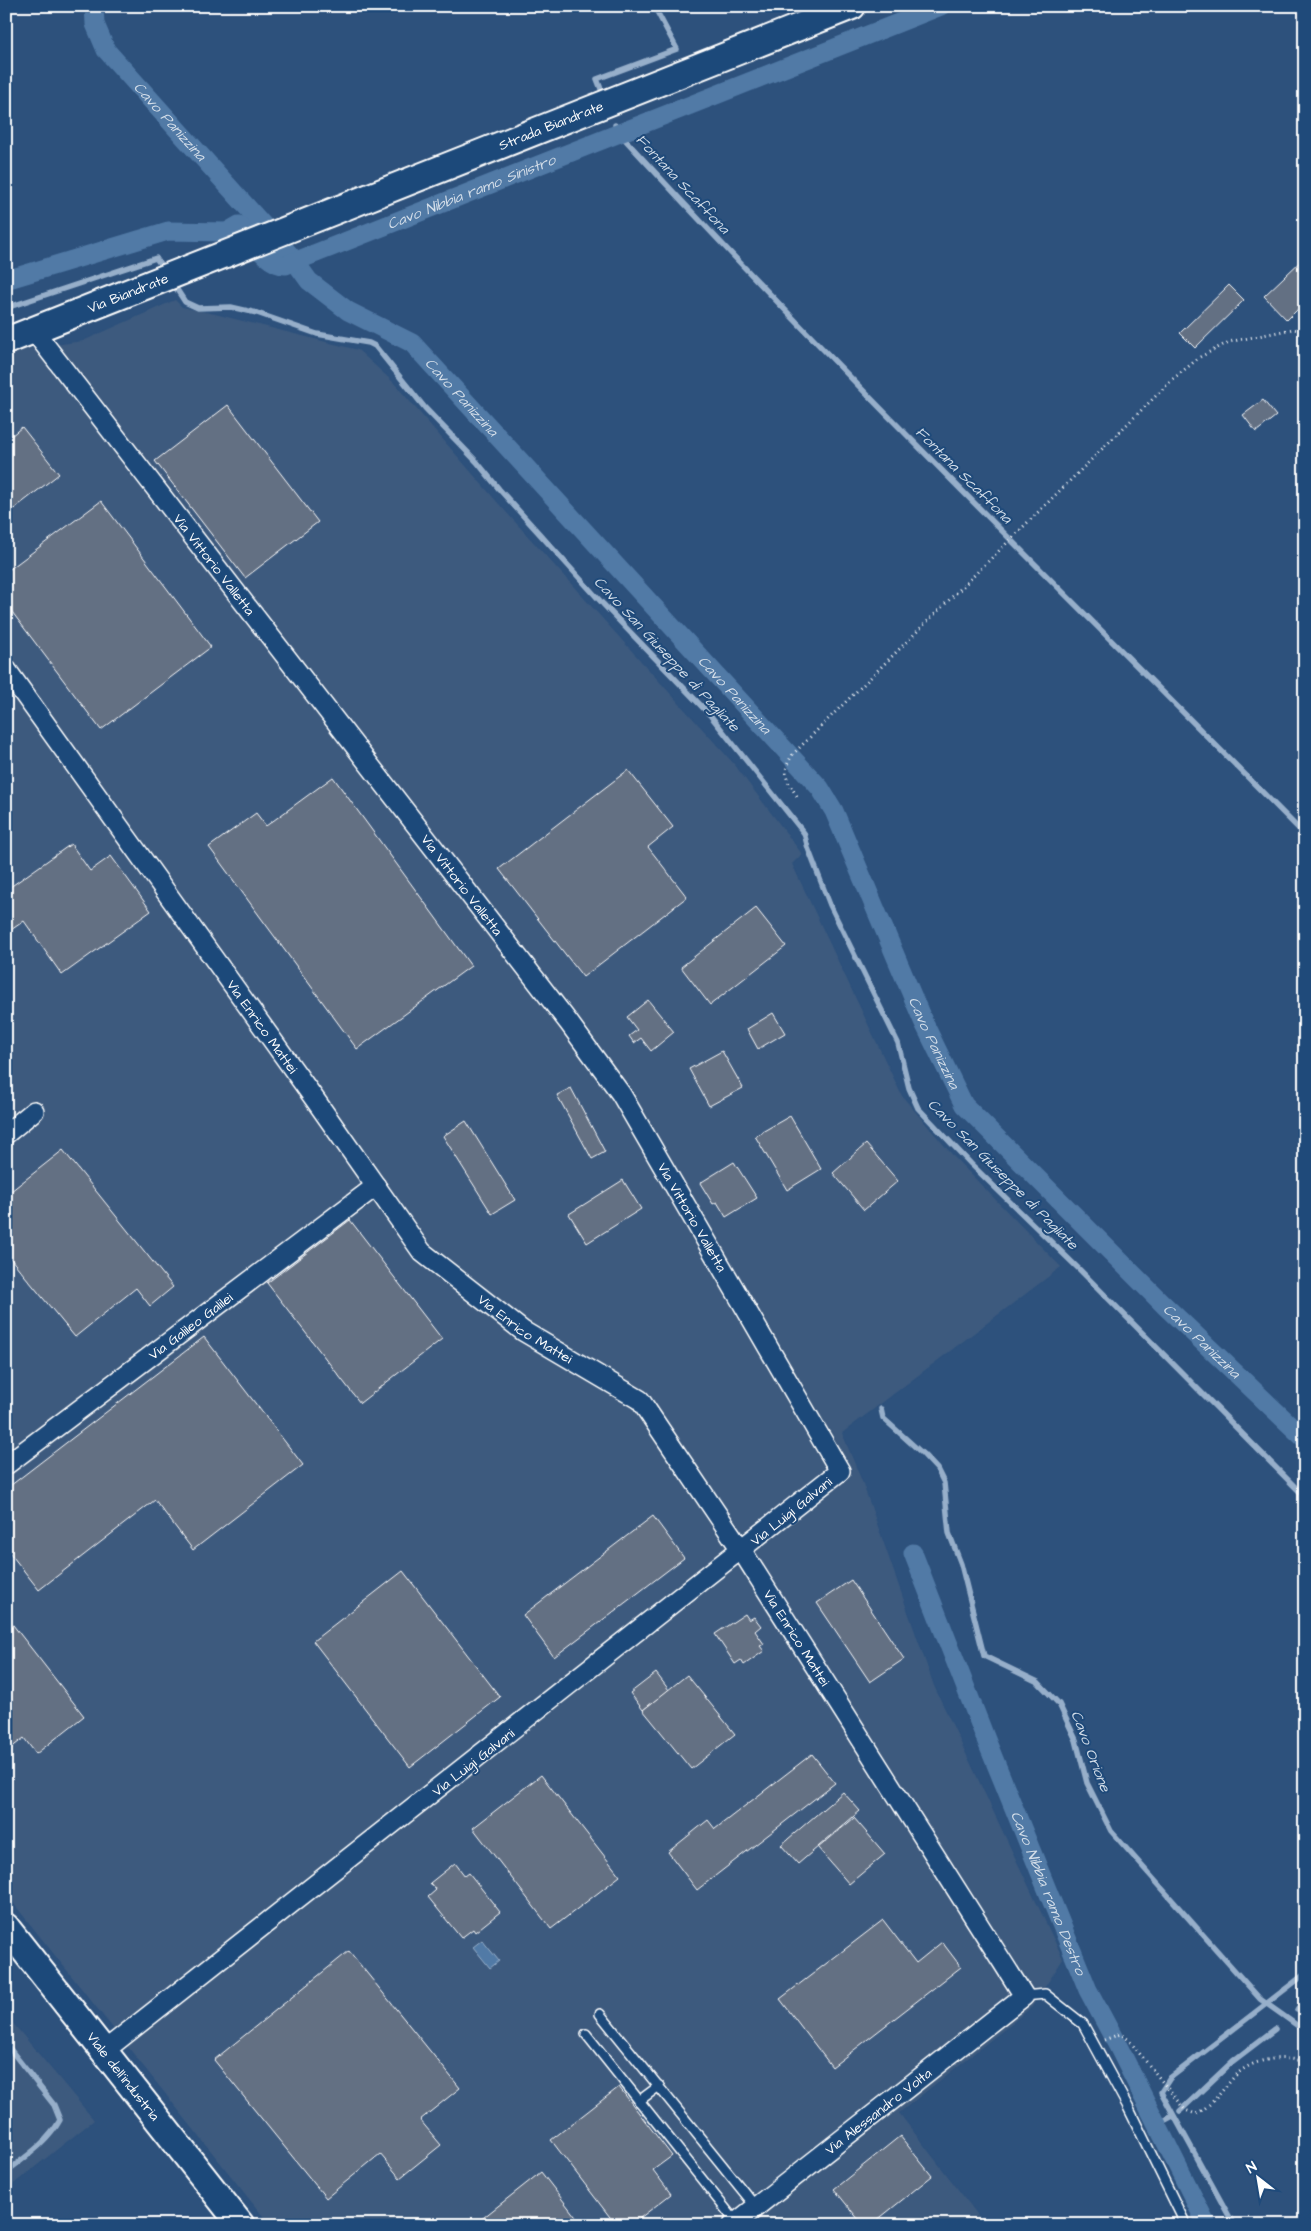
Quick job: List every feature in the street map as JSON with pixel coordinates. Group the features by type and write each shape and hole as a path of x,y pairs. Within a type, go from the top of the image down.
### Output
{"main road":[{"name":"Strada Biandrate","path":"251,244 852,6"},
{"name":"Via Biandrate","path":"6,341 251,244"},
{"name":"Viale dell'industria","path":"6,1927 241,2225"}],"street":[{"name":"Via Vittorio Valletta","path":"34,330 569,1023 621,1094 840,1471"},
{"name":"Via Enrico Mattei","path":"6,669 422,1252 523,1331 640,1400 742,1551 1024,1996"},
{"path":"6,1134 34,1111"},
{"name":"Via Galileo Galilei","path":"6,1465 376,1186"},
{"name":"Via Luigi Galvani","path":"104,2051 742,1551 840,1471"},
{"name":"Via Alessandro Volta","path":"734,2224 1024,1996"}],"lane":[{"path":"1024,1996 1045,1994 1082,2024 1128,2107 1186,2225"},
{"path":"600,2014 756,2207"},
{"path":"586,2034 734,2224"},
{"path":"640,2101 658,2086"}],"path":[{"path":"797,796 788,781 786,765 793,754 1173,380 1200,357 1229,342 1293,329 1305,331"},
{"path":"1105,2040 1120,2034 1128,2038 1185,2110 1196,2114 1206,2109 1236,2075 1254,2064 1273,2058 1291,2058 1305,2062"}],"shaded area":[{"path":"175,300 182,307 358,350 393,382 498,503 734,764 802,854 792,864 902,1096 955,1158 1061,1267 842,1433 863,1484 934,1686 1063,1959 1032,2007 899,2113 984,2223 981,2225 270,2225 6,1894 6,357 26,349 83,341"},
{"path":"482,1940 499,1961 490,1968 473,1947"},
{"path":"6,2015 94,2120 6,2190"}],"building":[{"path":"1305,257 1305,312 1299,308 1287,320 1264,296"},
{"path":"1229,285 1244,300 1195,348 1180,333"},
{"path":"1263,400 1276,416 1256,432 1243,415"},
{"path":"228,405 318,522 245,578 155,461"},
{"path":"22,427 59,474 6,515 6,440"},
{"path":"101,501 211,647 101,730 6,604 6,572"},
{"path":"628,770 673,827 648,847 687,897 583,977 499,869"},
{"path":"333,777 471,966 357,1049 209,847 256,813 266,826"},
{"path":"71,844 90,871 111,856 151,911 62,975 24,921 8,932 6,930 6,890"},
{"path":"756,908 786,946 710,1005 681,967"},
{"path":"648,1000 674,1032 651,1051 641,1038 634,1043 629,1036 637,1030 627,1017"},
{"path":"773,1013 785,1033 758,1049 747,1029"},
{"path":"722,1051 743,1088 709,1106 689,1069"},
{"path":"571,1088 605,1152 592,1159 557,1095"},
{"path":"790,1116 821,1169 787,1190 755,1136"},
{"path":"466,1121 515,1200 492,1214 443,1136"},
{"path":"866,1144 898,1181 864,1210 833,1173"},
{"path":"63,1150 173,1287 150,1306 136,1288 75,1337 6,1253 6,1195"},
{"path":"734,1162 757,1198 726,1217 717,1202 713,1204 700,1183"},
{"path":"623,1180 641,1209 587,1243 569,1214"},
{"path":"350,1220 442,1339 360,1403 267,1283"},
{"path":"204,1337 303,1465 193,1550 155,1500 39,1590 6,1548 6,1489"},
{"path":"653,1516 684,1558 554,1657 523,1615"},
{"path":"403,1571 500,1697 410,1767 313,1641"},
{"path":"851,1580 904,1659 870,1682 817,1603"},
{"path":"745,1614 749,1620 754,1617 761,1626 755,1631 764,1644 760,1646 764,1651 744,1665 741,1660 735,1664 715,1634"},
{"path":"6,1616 84,1716 36,1754 24,1738 6,1752"},
{"path":"656,1673 669,1690 643,1710 630,1693"},
{"path":"687,1675 735,1734 691,1769 643,1710"},
{"path":"812,1754 835,1783 697,1890 668,1852 708,1820 715,1829"},
{"path":"541,1775 620,1876 551,1929 473,1828"},
{"path":"843,1792 860,1811 798,1864 781,1845"},
{"path":"854,1818 885,1854 849,1884 818,1848"},
{"path":"455,1863 465,1876 469,1873 500,1912 475,1932 473,1929 461,1938 428,1897 436,1890 430,1883"},
{"path":"883,1920 916,1963 942,1942 961,1967 832,2067 780,1999"},
{"path":"349,1951 460,2088 420,2120 441,2145 400,2178 380,2154 326,2198 214,2060"},
{"path":"619,2087 672,2156 653,2170 671,2194 631,2225 616,2225 551,2140"},
{"path":"900,2136 932,2176 871,2225 863,2225 834,2189"},
{"path":"541,2172 582,2225 474,2225"}],"waterway":[{"name":"Cavo Panizzina","path":"94,6 95,24 106,50 291,256 309,281 348,311 412,343 820,788 834,811 923,1021 964,1105 1164,1305 1305,1439"},
{"name":"Fontana Scaffona","path":"601,89 597,79 677,49 654,6"},
{"name":"Cavo Nibbia ramo Sinistro","path":"6,280 168,231 227,232 239,225 266,256 272,261 286,265 941,6"},
{"name":"Fontana Scaffona","path":"615,125 619,133 787,312 1305,835"},
{"name":"Cavo San Giuseppe di Pagliate","path":"6,308 156,258 164,270"},
{"name":"Cavo San Giuseppe di Pagliate","path":"172,282 185,302 198,308 231,307 257,313 317,334 369,343 375,346 425,408 477,462 603,604 710,715 804,833 830,905 898,1043 909,1088 918,1108 971,1164 1079,1269 1305,1497"},
{"name":"Cavo Orione","path":"881,1409 883,1418 923,1454 937,1469 944,1483 949,1533 961,1564 984,1656 1038,1682 1059,1704 1076,1740 1087,1783 1111,1831 1260,1999 1305,2031"},
{"name":"Cavo Nibbia ramo Destro","path":"913,1553 987,1742 1088,1990 1207,2225"},
{"name":"Cavo San Giuseppe di Pagliate","path":"1234,2225 1161,2092 1170,2078 1305,1974"},
{"path":"1297,2010 1298,2008 1305,2012"},
{"path":"1180,2111 1233,2061 1275,2029"},
{"path":"6,2044 54,2105 60,2120 43,2142 6,2172"},
{"path":"1156,2125 1171,2117"}]}
